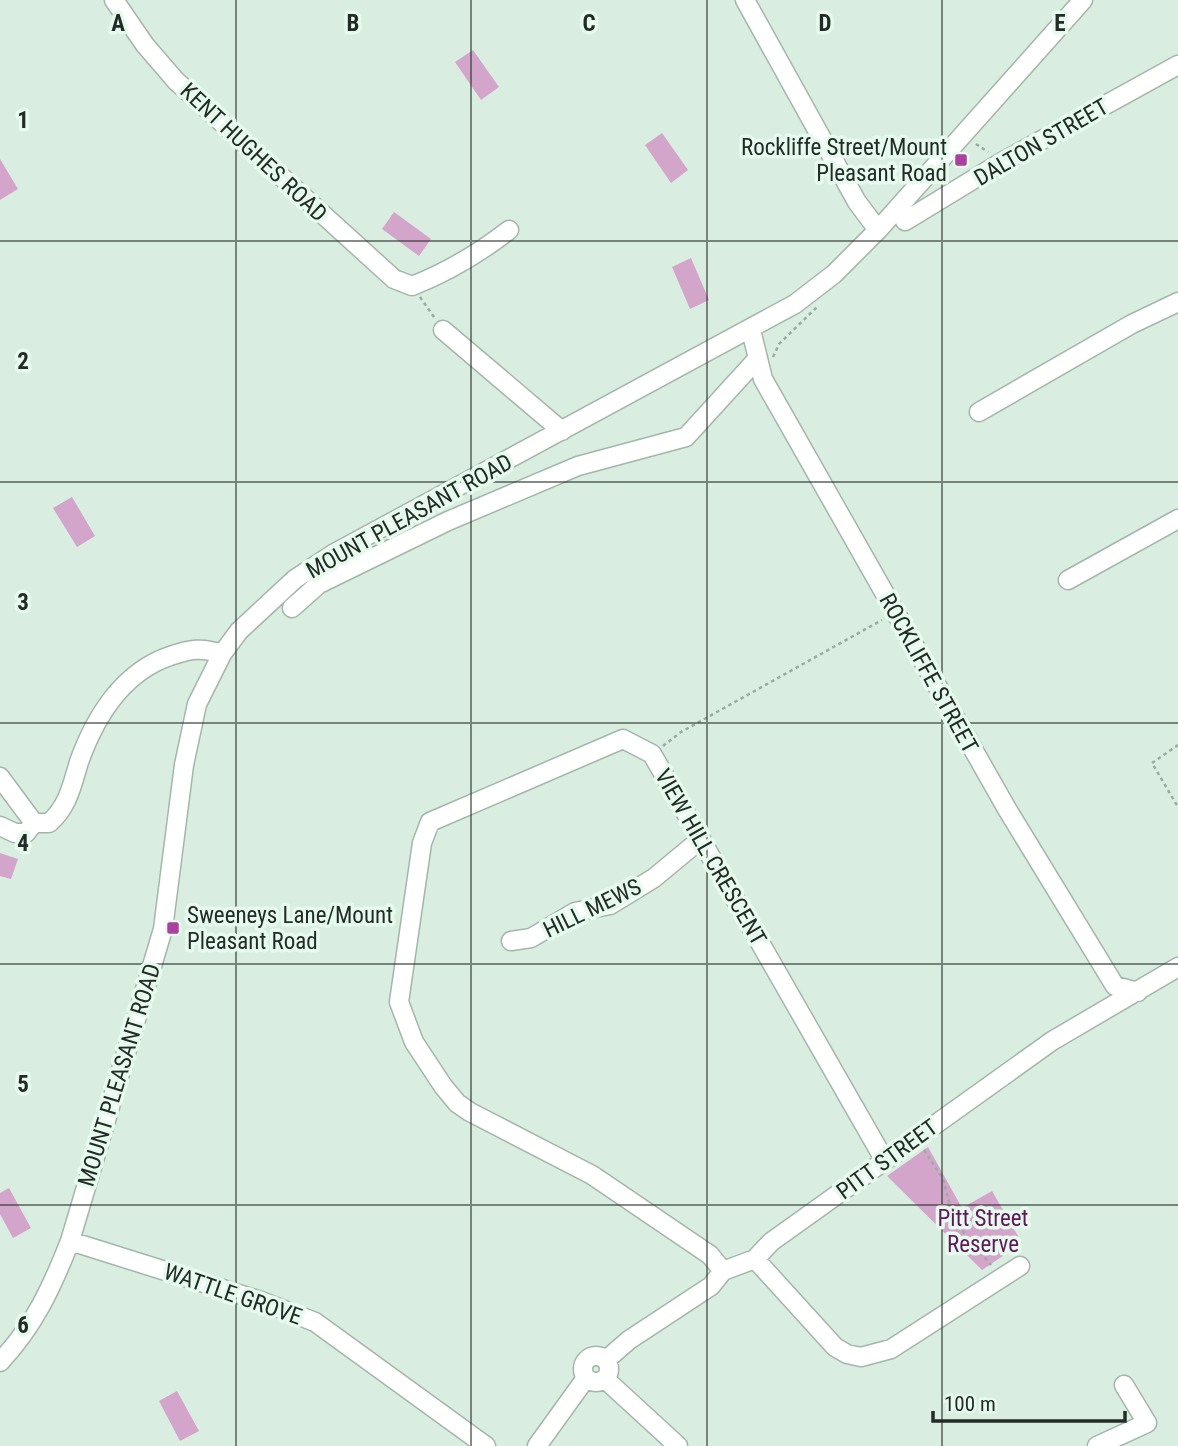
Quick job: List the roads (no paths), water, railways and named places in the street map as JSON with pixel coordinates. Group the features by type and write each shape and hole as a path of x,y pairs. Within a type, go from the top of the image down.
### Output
{"street":[{"name":"KENT HUGHES ROAD","path":"114,0 145,45 176,81 394,279 412,286 472,258 509,230"},
{"path":"745,0 858,202 878,230"},
{"name":"MOUNT PLEASANT ROAD","path":"0,1362 35,1319 51,1291 70,1241 163,929 189,736 197,704 222,654 260,608 324,560 751,330 815,289 878,230 1083,0"},
{"name":"DALTON STREET","path":"905,220 1002,162 1178,65"},
{"path":"979,412 1132,324 1178,302"},
{"path":"443,330 562,431"},
{"name":"ROCKLIFFE STREET","path":"751,330 763,379 1007,809 1115,986 1138,992"},
{"path":"292,608 319,584 447,521 578,466 686,437 758,358"},
{"path":"1068,580 1178,519"},
{"path":"34,823 49,823 62,812 85,747 103,712 125,682 160,659 180,652 202,648 222,654"},
{"name":"VIEW HILL CRESCENT","path":"723,1271 710,1255 592,1175 457,1103 414,1042 399,1002 422,843 430,822 622,739 652,754 885,1161"},
{"path":"0,777 34,823"},
{"path":"0,826 15,833 26,833 34,823"},
{"name":"HILL MEWS","path":"511,941 531,938 575,912 610,905 654,878 701,839"},
{"name":"PITT STREET","path":"606,1360 629,1340 711,1286 723,1271 755,1259 771,1242 1052,1041 1178,967"},
{"name":"WATTLE GROVE","path":"70,1241 261,1301 315,1322 486,1446"},
{"path":"755,1259 835,1347 861,1357 891,1349 1020,1266"},
{"path":"597,1356 606,1360 610,1370 605,1379 596,1382 586,1378 583,1369 588,1360 597,1356"},
{"path":"537,1446 586,1378"},
{"path":"605,1379 678,1446"},
{"path":"1097,1446 1147,1423 1125,1385"}],"place":[{"name":"Rockliffe Street/Mount Pleasant Road","path":"961,160"},
{"name":"Sweeneys Lane/Mount Pleasant Road","path":"173,928"}],"park label":[{"name":"Pitt Street Reserve","path":"983,1231"}]}
